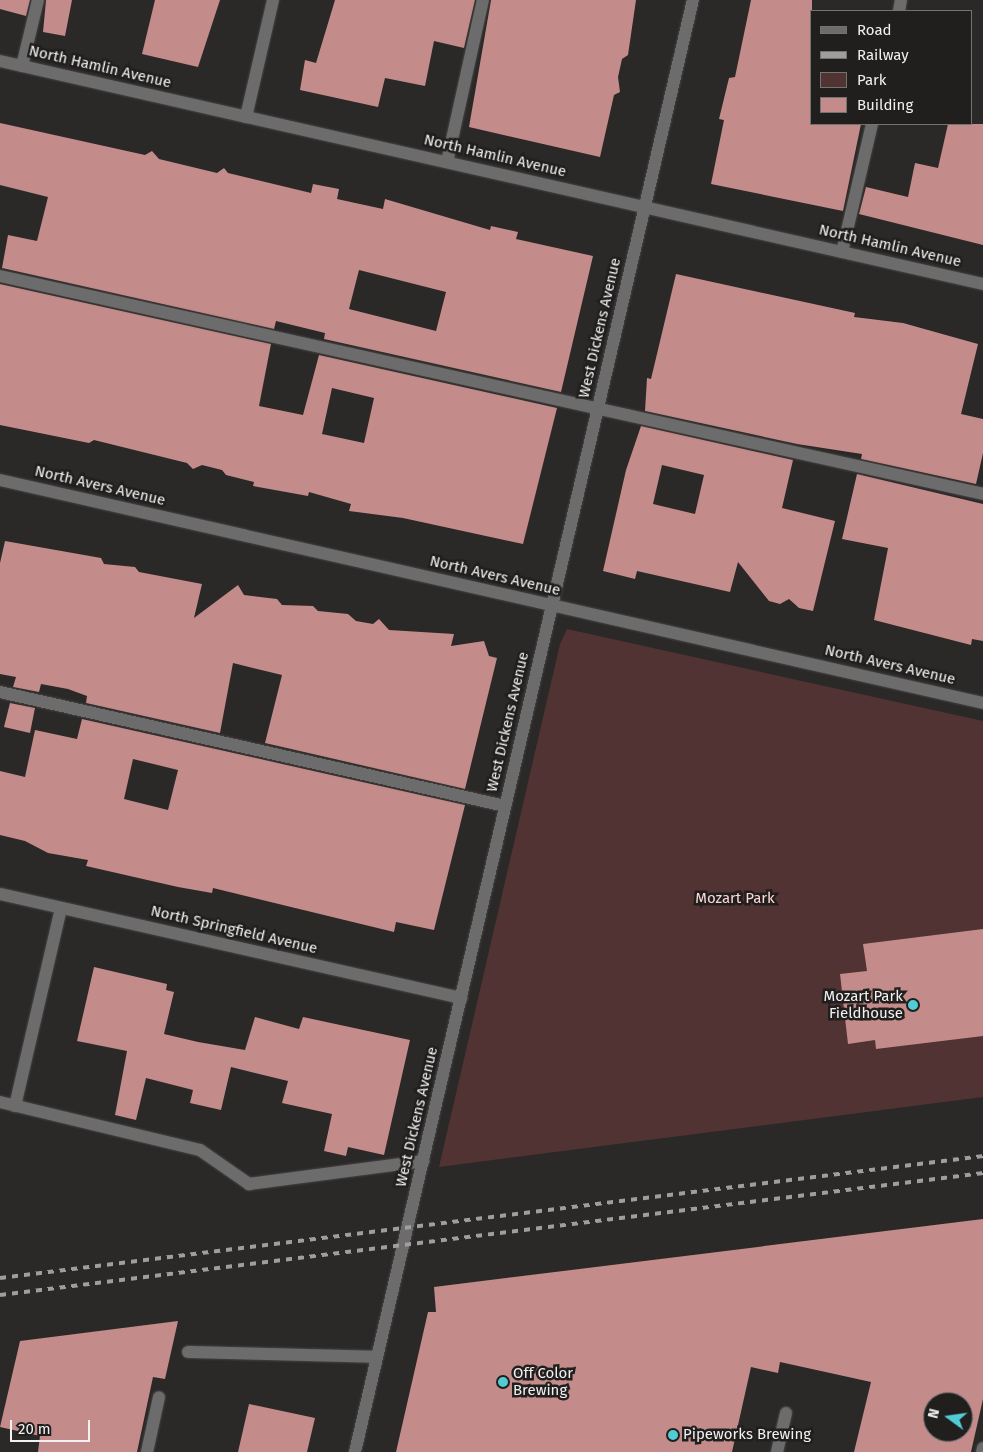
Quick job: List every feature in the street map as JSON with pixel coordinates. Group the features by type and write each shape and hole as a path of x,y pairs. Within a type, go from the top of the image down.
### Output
{"street":[{"path":"22,66 38,0"},
{"path":"246,117 273,0"},
{"path":"447,162 483,0"},
{"name":"West Dickens Avenue","path":"355,1452 693,0"},
{"name":"North Hamlin Avenue","path":"0,61 983,284"},
{"path":"842,252 872,125"},
{"path":"0,276 598,407 983,494"},
{"name":"North Avers Avenue","path":"0,480 983,703"},
{"path":"0,692 505,806"},
{"name":"North Springfield Avenue","path":"0,894 461,998"},
{"path":"15,1106 61,908"},
{"path":"0,1102 200,1150 249,1184 423,1161"},
{"path":"188,1352 377,1357"},
{"path":"147,1452 159,1397"},
{"path":"777,1452 786,1413"},
{"path":"982,1452 983,1448"}],"green space":[{"name":"Mozart Park","path":"567,629 983,721 983,1097 439,1167 560,644"}],"building":[{"path":"0,0 30,0 26,16 0,9"},
{"path":"46,0 72,0 65,36 43,32"},
{"path":"155,0 220,0 198,67 142,54"},
{"path":"335,0 475,0 464,48 434,41 425,86 385,78 378,107 300,90 305,60 316,63"},
{"path":"491,0 636,0 628,55 622,59 618,77 620,92 614,95 600,157 469,127"},
{"path":"751,0 812,0 812,10 810,10 810,125 861,125 843,211 711,184 724,120 719,119 729,78 735,77"},
{"path":"0,123 145,155 152,151 159,159 217,173 224,168 228,173 311,193 313,184 339,189 337,199 383,209 385,199 490,230 491,226 518,232 516,239 593,256 561,392 324,339 325,333 276,321 274,329 2,268 8,235 37,241 48,197 0,185","holes":["359,270 446,292 436,331 349,309"]},
{"path":"983,124 983,245 859,214 866,187 908,197 915,163 938,168 948,125"},
{"path":"676,274 855,313 854,317 903,323 978,344 961,414 983,419 983,453 976,484 861,459 862,454 797,444 645,411 647,378 651,379"},
{"path":"0,284 271,344 259,406 303,415 319,355 557,408 523,544 403,518 349,511 351,504 309,492 308,496 253,486 254,482 226,475 222,470 202,465 193,469 187,463 94,440 89,443 0,425","holes":["332,388 374,398 364,443 322,434"]},
{"path":"641,426 793,460 782,508 835,521 813,611 799,608 789,599 780,604 769,601 738,562 730,592 637,571 635,579 603,571 626,470","holes":["662,465 704,475 695,514 653,504"]},
{"path":"857,474 983,504 983,641 972,639 971,645 874,620 888,548 842,539"},
{"path":"5,541 101,558 104,564 135,567 139,572 202,584 194,618 238,585 244,595 277,599 282,605 313,606 318,611 348,614 356,621 373,624 379,619 389,630 454,634 451,646 484,641 489,656 497,658 465,789 265,743 282,675 233,663 220,733 86,703 87,696 68,689 41,684 39,692 13,687 16,677 0,674 0,563"},
{"path":"10,703 35,708 30,733 4,727"},
{"path":"82,719 465,805 434,930 396,922 394,932 213,888 212,893 178,887 86,866 88,860 48,853 25,841 0,835 0,771 25,777 35,730 77,739","holes":["133,759 178,770 168,810 124,799"]},
{"name":"Mozart Park Fieldhouse","path":"983,929 983,1036 876,1049 875,1040 848,1044 840,974 867,971 863,944"},
{"path":"94,967 167,984 166,990 174,992 164,1034 198,1042 245,1050 255,1017 299,1029 303,1017 410,1040 384,1155 348,1147 346,1156 324,1151 332,1114 282,1103 288,1081 231,1067 221,1110 190,1103 193,1090 146,1078 136,1120 115,1115 127,1051 77,1041"},
{"path":"983,1219 983,1399 971,1452 854,1452 871,1382 780,1362 778,1373 751,1367 732,1452 396,1452 428,1312 436,1312 434,1287"},
{"path":"178,1321 165,1379 153,1377 137,1452 38,1452 40,1436 0,1427 20,1341"},
{"path":"249,1404 315,1418 307,1452 238,1452"}],"railway":[{"path":"0,1278 983,1156"},
{"path":"0,1295 983,1173"}],"place":[{"name":"Mozart Park Fieldhouse","path":"913,1005"},
{"name":"Off Color Brewing","path":"503,1382"},
{"name":"Pipeworks Brewing","path":"673,1435"}]}
